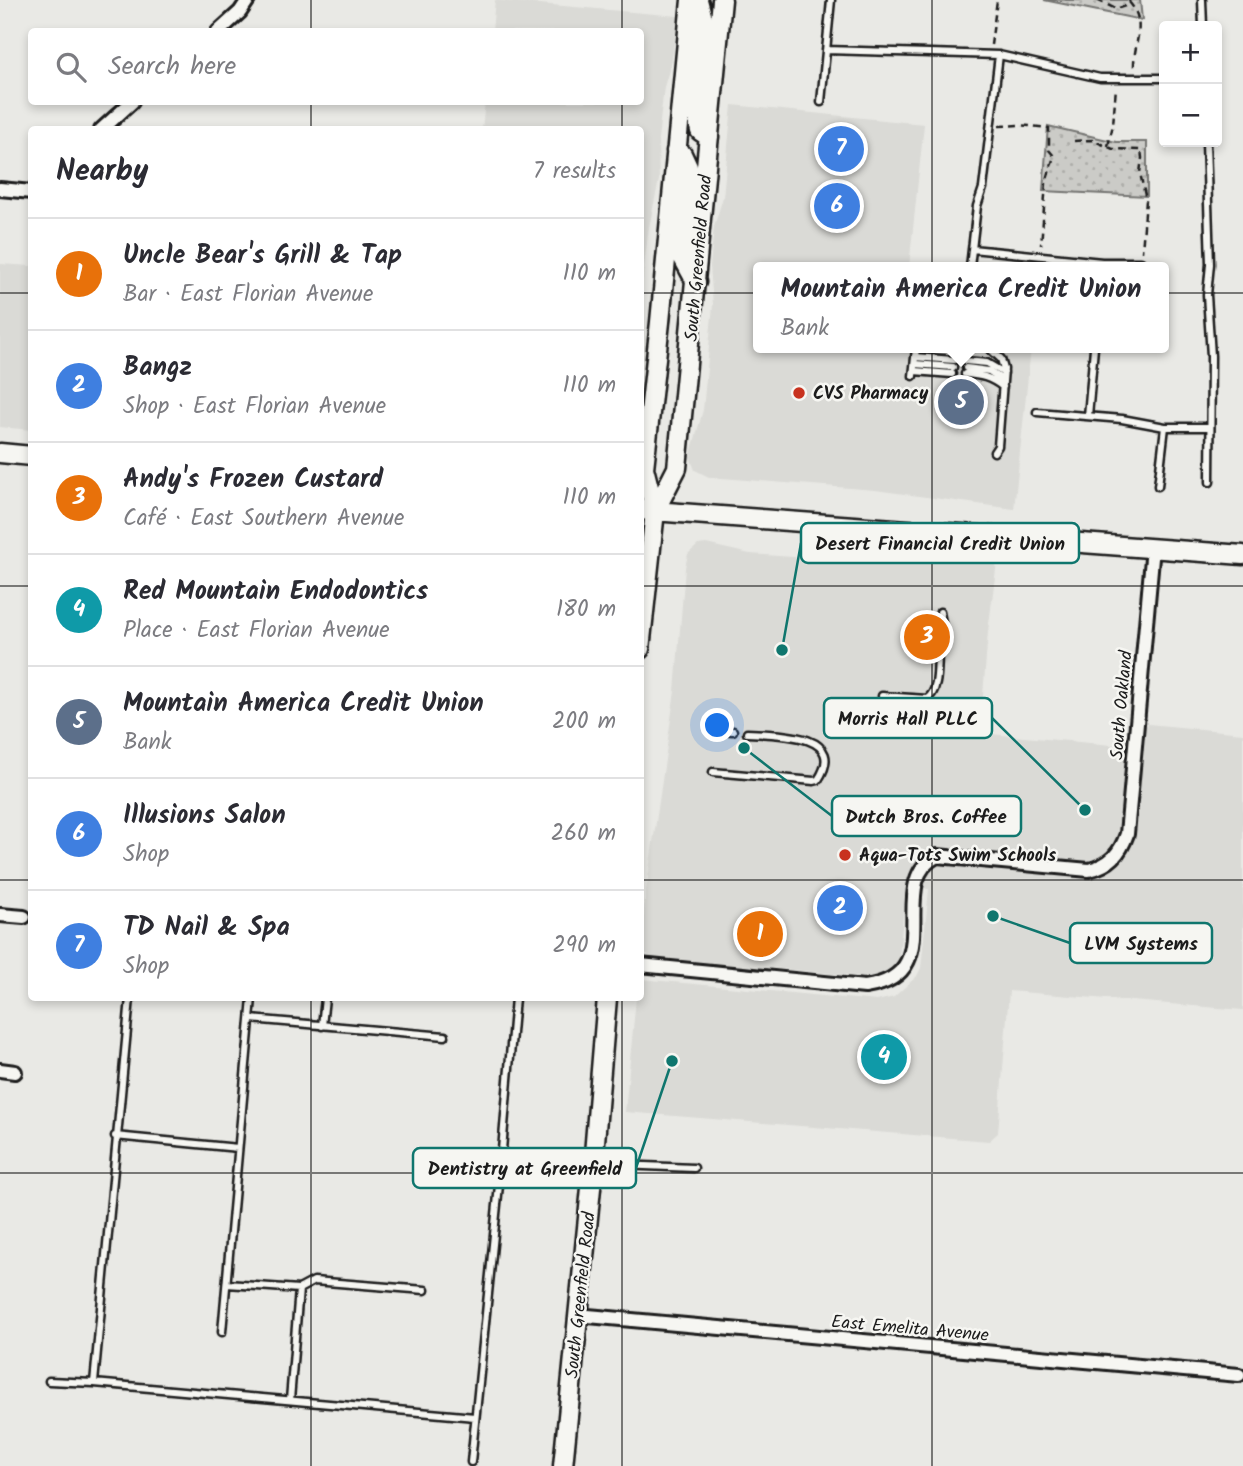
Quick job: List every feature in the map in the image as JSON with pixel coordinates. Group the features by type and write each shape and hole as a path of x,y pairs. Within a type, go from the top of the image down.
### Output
{"main road":[{"name":"South Greenfield Road","path":"644,580 648,510 644,468 691,0"},
{"path":"698,0 703,19 695,116 700,131 709,137"},
{"name":"South Greenfield Road","path":"648,510 677,468 722,0"},
{"path":"676,151 682,154 688,167 683,258 696,282"},
{"path":"0,453 28,456"},
{"path":"648,510 1243,555"},
{"name":"South Greenfield Road","path":"563,1466 607,1001"}],"street":[{"path":"222,28 240,12 248,0"},
{"path":"106,126 129,105"},
{"path":"0,189 28,192"},
{"name":"South Oakland","path":"644,965 866,987 884,984 902,972 910,957 917,875 926,861 937,856 1089,870 1111,861 1122,850 1127,834 1153,547"},
{"path":"0,915 24,917"},
{"path":"0,1070 15,1072"},
{"name":"East Emelita Avenue","path":"577,1315 1239,1374"}],"lane":[{"path":"821,102 831,0"},
{"path":"1202,0 1203,21"},
{"path":"826,50 999,55 1100,78 1159,78"},
{"path":"971,262 977,206 983,188 999,55"},
{"path":"1206,147 1210,254 1207,295 1211,356 1210,482"},
{"path":"972,249 1086,262"},
{"path":"914,367 915,353"},
{"path":"994,353 1001,359 1003,380 998,446 994,452"},
{"path":"1087,416 1093,353"},
{"path":"987,363 1003,380 993,379 966,368 987,363"},
{"path":"914,367 953,367 914,367"},
{"path":"1037,412 1122,419 1164,427 1210,427"},
{"path":"1158,486 1164,427"},
{"path":"940,612 942,623"},
{"path":"882,696 930,698 935,688 938,655"},
{"path":"716,730 733,732"},
{"path":"713,772 814,781 818,780 826,766 823,748 819,744 787,735 747,733"},
{"path":"94,1383 130,1001"},
{"path":"222,1332 252,1001"},
{"path":"322,1026 325,1001"},
{"path":"471,1462 515,1001"},
{"path":"251,1019 445,1036"},
{"path":"115,1136 238,1149"},
{"path":"592,1164 694,1168"},
{"path":"227,1284 299,1289 314,1281 425,1290"},
{"path":"290,1400 299,1289"},
{"path":"49,1381 475,1417"}],"path":[{"path":"986,55 993,42 997,0"},
{"path":"1097,0 1116,9 1129,1 1138,13 1139,36 1133,55 1134,79"},
{"path":"1108,146 1113,125 1117,79"},
{"path":"990,125 1049,128 1049,146 1054,156 1046,183 1040,256"},
{"path":"1074,141 1092,139 1113,149 1138,149 1142,153 1140,173 1146,200 1141,262"}],"shaded area":[{"path":"495,0 678,16 672,60 664,87 658,139 659,180 644,266 644,126 482,126 485,105 644,105 644,28 492,28"},
{"path":"1044,0 1140,0 1142,20"},
{"path":"732,105 924,124 910,262 753,262 753,353 1030,353 1014,509 875,490 709,477 695,470 690,457 703,410 713,305 710,266 714,227 723,197"},
{"path":"1048,126 1116,142 1147,142 1147,196 1043,191"},
{"path":"0,264 28,266 28,430 0,427"},
{"path":"706,544 750,554 835,560 877,557 997,561 980,733 1123,746 1148,724 1243,733 1243,1010 1009,991 998,1133 989,1141 625,1112 636,1001 644,1001 644,979 877,1001 894,997 917,976 921,968 929,889 906,886 899,958 886,976 876,978 651,957 644,952 645,898 675,691 685,568 688,554 698,545"}],"place":[{"name":"TD Nail & Spa","path":"841,149"},
{"name":"Illusions Salon","path":"837,206"},
{"name":"CVS Pharmacy","path":"799,393"},
{"name":"Mountain America Credit Union","path":"961,402"},
{"name":"Andy's Frozen Custard","path":"927,637"},
{"name":"Desert Financial Credit Union","path":"782,650"},
{"name":"Dutch Bros. Coffee","path":"744,748"},
{"name":"Morris Hall PLLC","path":"1085,810"},
{"name":"Aqua-Tots Swim Schools","path":"845,855"},
{"name":"Bangz","path":"840,908"},
{"name":"LVM Systems","path":"993,916"},
{"name":"Uncle Bear's Grill & Tap","path":"760,934"},
{"name":"Red Mountain Endodontics","path":"884,1057"},
{"name":"Dentistry at Greenfield","path":"672,1061"}]}
